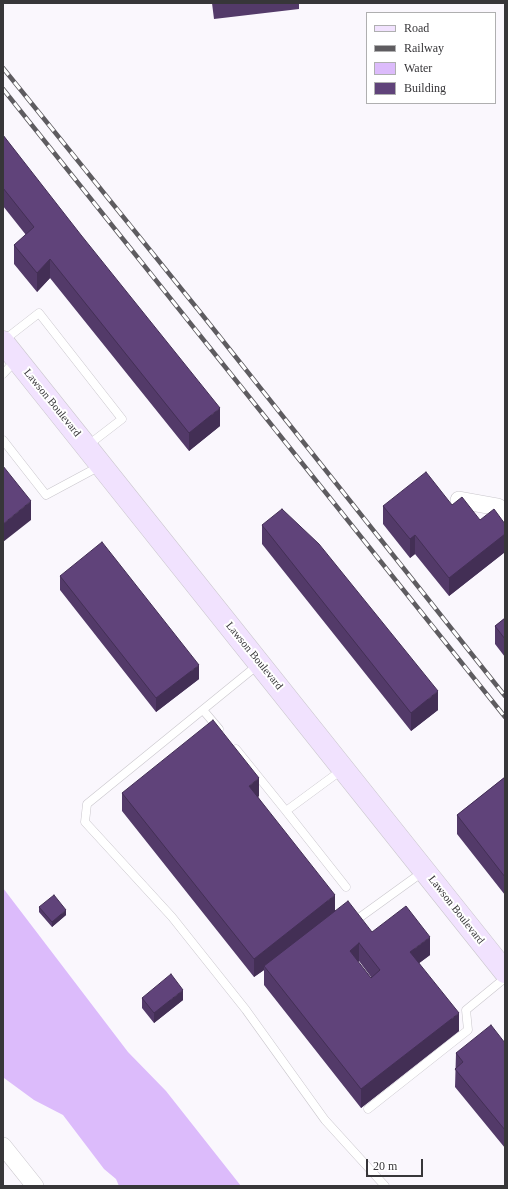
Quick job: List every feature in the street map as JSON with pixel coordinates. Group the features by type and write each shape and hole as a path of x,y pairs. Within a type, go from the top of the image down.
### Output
{"main road":[{"name":"Lawson Boulevard","path":"3,342 10,367 87,446 505,972"}],"street":[{"path":"459,500 498,507 505,515"},
{"path":"3,1146 35,1186"}],"lane":[{"path":"3,342 39,313 122,419 87,446"},
{"path":"3,440 46,495 101,465"},
{"path":"260,663 87,804 85,822 172,917 246,1010 325,1120 385,1186"},
{"path":"203,710 346,887"},
{"path":"286,811 343,768"},
{"path":"359,918 425,870"},
{"path":"368,1109 468,1030 466,1010 505,978"}],"water":[{"path":"3,888 128,1052 166,1091 241,1186 119,1186 116,1179 104,1169 63,1115 34,1100 3,1077"}],"building":[{"path":"3,135 220,408 189,433 50,259 37,273 14,245 34,227 3,188"},
{"path":"3,466 31,501 3,524"},
{"path":"426,472 452,505 462,497 480,520 494,509 505,524 505,534 449,578 415,535 410,539 383,506"},
{"path":"282,509 319,544 438,691 411,713 262,525"},
{"path":"102,542 199,665 156,698 60,576"},
{"path":"505,618 505,639 495,626"},
{"path":"213,720 259,778 249,786 335,895 254,959 122,793"},
{"path":"505,777 505,877 457,815"},
{"path":"54,895 66,910 52,922 39,907"},
{"path":"348,901 372,932 406,906 430,937 410,952 459,1013 361,1089 264,966","holes":["359,943 380,970 371,978 350,951"]},
{"path":"171,974 183,990 154,1013 142,998"},
{"path":"491,1025 505,1043 505,1130 455,1069 463,1062 456,1053"}],"railway":[{"path":"3,68 200,312 505,696"},
{"path":"3,89 505,717"}]}
